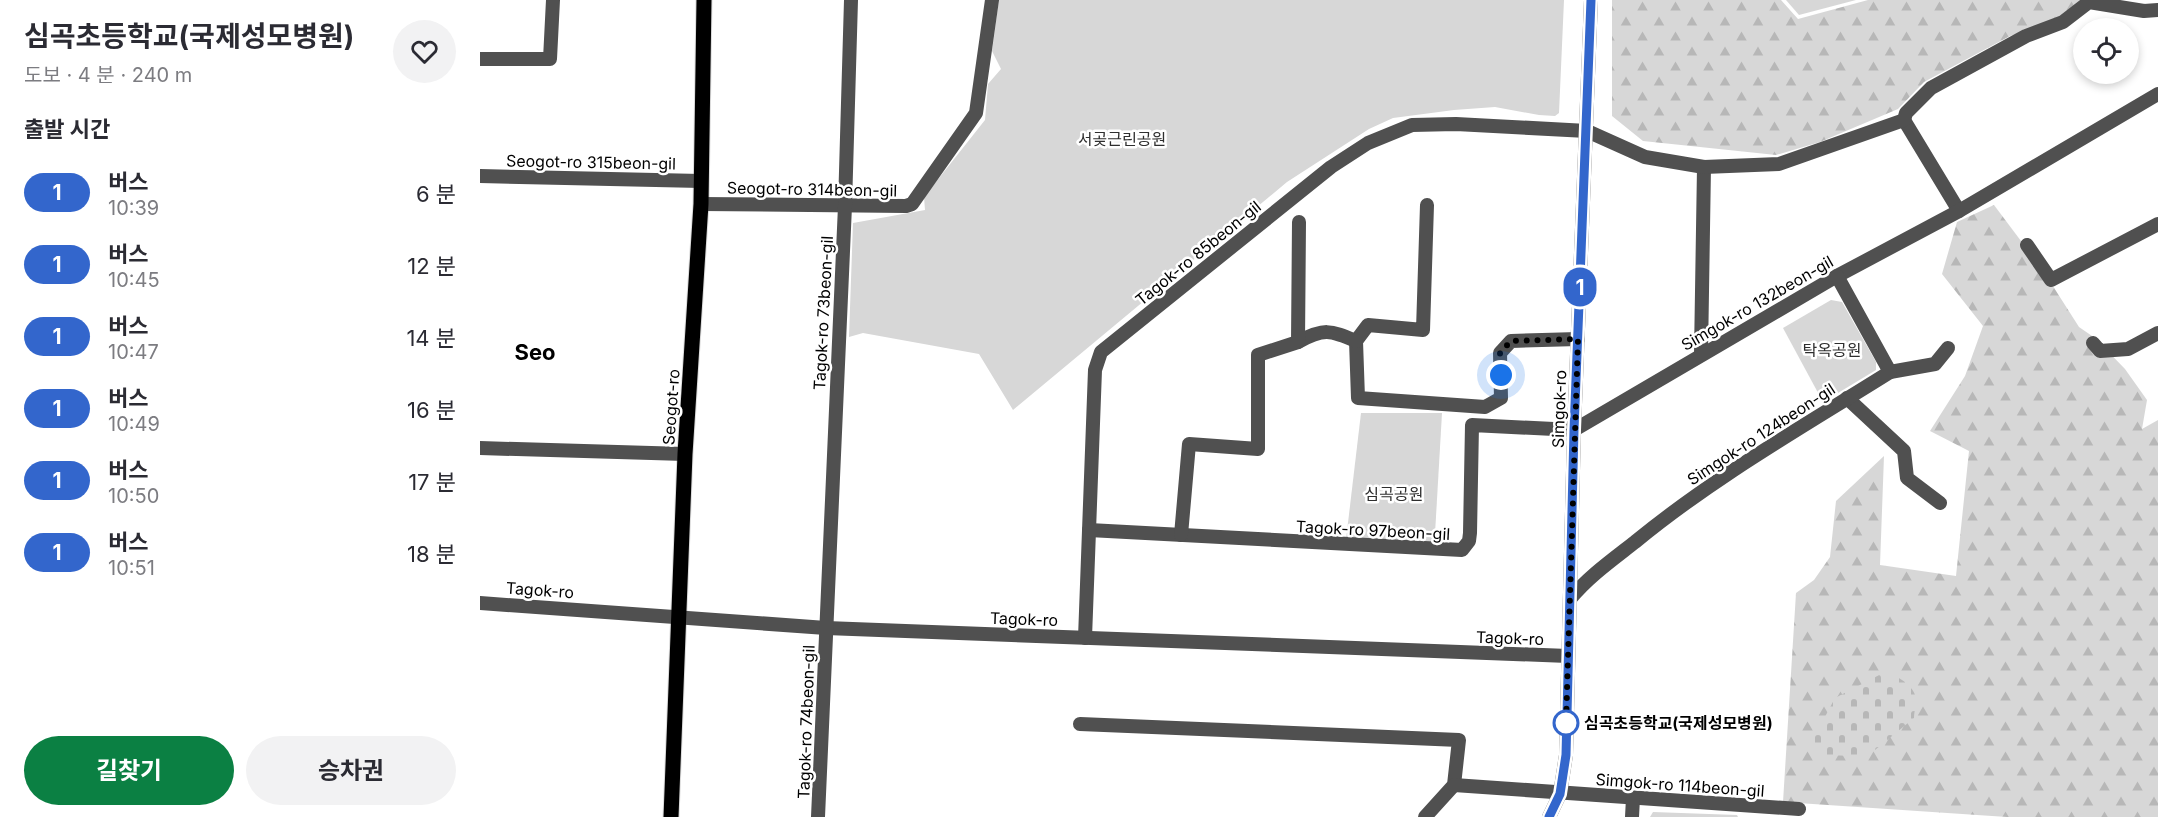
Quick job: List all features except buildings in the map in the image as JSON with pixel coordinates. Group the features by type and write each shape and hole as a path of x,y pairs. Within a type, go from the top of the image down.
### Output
{"main road":[{"name":"Seogot-ro","path":"671,817 686,454 701,204 704,0"}],"street":[{"path":"480,59 550,59 554,0"},
{"name":"Tagok-ro 73beon-gil","path":"826,628 845,207 851,0"},
{"name":"Seogot-ro 314beon-gil","path":"701,204 906,207 912,204 976,113 992,0"},
{"name":"Simgok-ro","path":"1549,817 1560,794 1566,755 1574,430 1591,0"},
{"path":"1959,211 1904,120 1906,113 1931,88 2026,36 2063,22 2089,2 2144,11 2158,10"},
{"name":"Simgok-ro 132beon-gil","path":"1574,430 1701,354 1837,276 1959,211 2158,94"},
{"path":"1587,131 1645,157 1704,166 1779,164 1904,120"},
{"name":"Tagok-ro 85beon-gil","path":"1085,638 1095,370 1101,352 1322,175 1368,143 1412,125 1456,124 1587,131"},
{"path":"1701,354 1704,166"},
{"name":"Seogot-ro 315beon-gil","path":"480,176 701,181"},
{"path":"1427,205 1423,330 1368,325 1356,341 1358,398 1485,407 1502,398 1500,353 1511,341 1578,339"},
{"path":"1298,342 1299,222"},
{"path":"2027,245 2051,280 2158,224"},
{"path":"1837,276 1890,372 1935,364 1948,348"},
{"path":"1181,535 1189,444 1258,449 1258,355 1298,342 1314,333 1329,330 1356,341"},
{"path":"2093,343 2100,351 2128,349 2158,333"},
{"name":"Simgok-ro 124beon-gil","path":"1570,599 1583,584 1658,523 1734,469 1890,372"},
{"path":"1847,398 1904,451 1907,478 1940,503"},
{"name":"Tagok-ro 97beon-gil","path":"1089,530 1462,550 1469,541 1470,532 1472,425 1574,430"},
{"path":"480,448 686,454"},
{"name":"Tagok-ro","path":"480,603 826,628 1568,656"},
{"name":"Tagok-ro 74beon-gil","path":"818,817 826,628"},
{"path":"1080,724 1459,740 1454,786 1425,817"},
{"name":"Simgok-ro 114beon-gil","path":"1454,786 1633,798 1746,811 1798,809"},
{"path":"1632,817 1633,798"}],"green space":[{"name":"서곶근린공원","path":"999,0 1564,0 1559,113 1555,116 1539,115 1495,107 1454,110 1393,118 1369,129 1287,182 1013,410 979,354 863,333 849,337 853,223 925,210 924,197 985,120 988,84 1001,69 992,51"},
{"path":"1612,0 1781,0 1798,19 1868,0 2087,0 2061,20 2010,36 1924,82 1898,109 1820,142 1776,155 1643,141 1612,116"},
{"path":"1786,0 1856,0 1799,15"},
{"path":"1994,205 2042,269 2079,327 2095,338 2125,369 2147,400 2142,429 2158,420 2158,817 2007,817 1783,802 1796,593 1814,580 1830,557 1836,501 1884,456 1880,565 1956,576 1969,451 1930,431 1965,376 1983,326 1942,274 1957,222"},
{"name":"탁옥공원","path":"1831,300 1842,302 1876,362 1876,370 1823,402 1783,328"},
{"name":"심곡공원","path":"1361,413 1442,413 1434,551 1345,548"},
{"path":"1885,672 1899,678 1912,689 1916,700 1914,718 1875,750 1862,756 1816,755 1810,745 1835,698"},
{"path":"1653,812 1737,815 1738,817 1650,817"}],"bus line":[{"name":"1","path":"1549,817 1560,794 1566,755 1574,430 1591,0"}],"place":[{"name":"심곡초등학교(국제성모병원)","path":"1566,723"}],"district":[{"name":"Seo","path":"535,352"}],"route":[{"path":"1501,375 1500,353 1511,341 1578,339 1566,723"}]}
